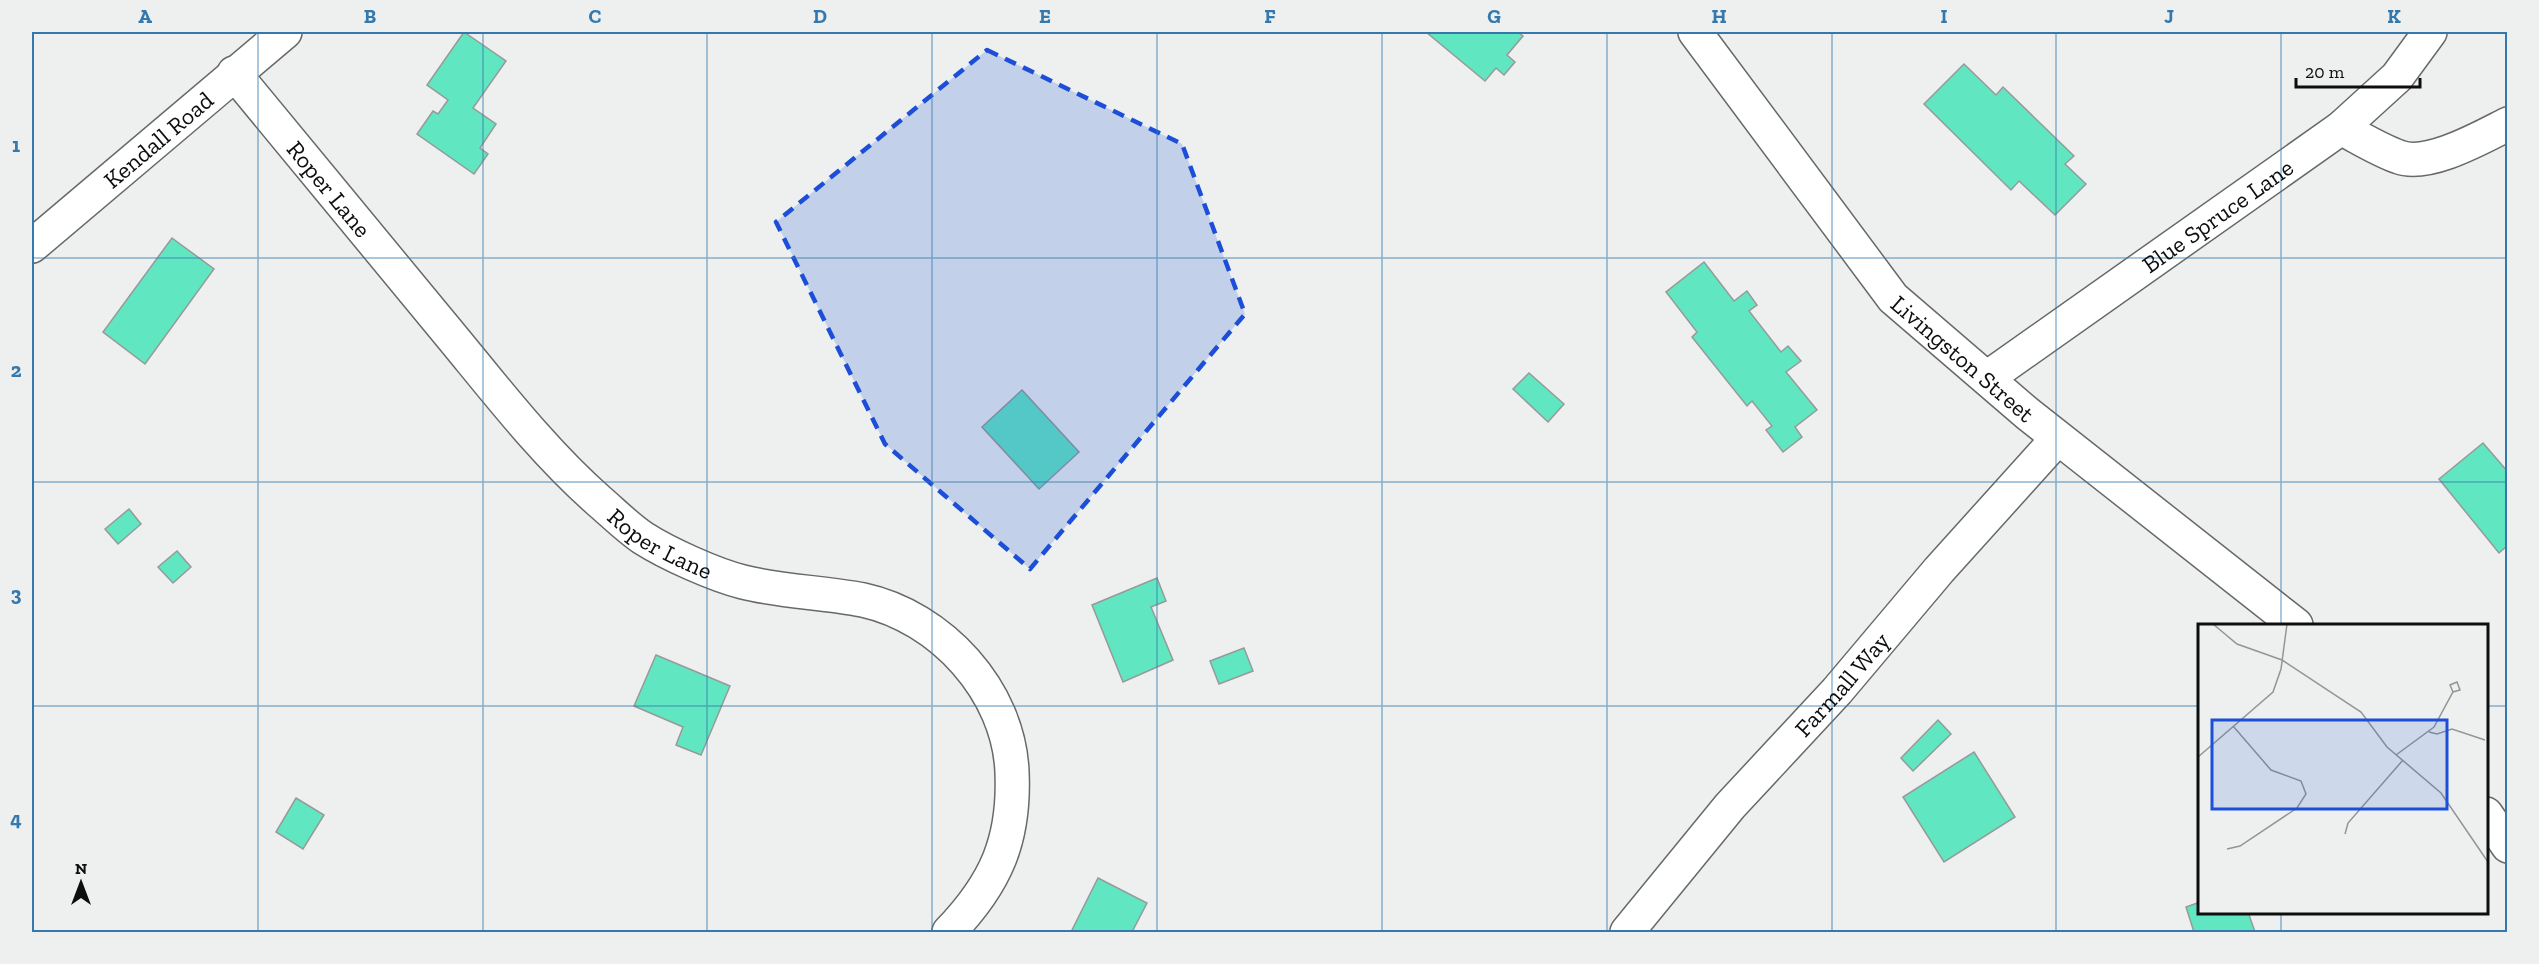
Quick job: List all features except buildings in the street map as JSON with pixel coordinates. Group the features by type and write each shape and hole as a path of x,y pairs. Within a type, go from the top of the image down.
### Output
{"street":[{"name":"Kendall Road","path":"32,246 285,32"},
{"name":"Livingston Street","path":"1695,32 1893,298 2058,438 2233,573 2295,624"},
{"name":"Blue Spruce Lane","path":"1987,378 2341,128 2397,77 2430,32"},
{"name":"Roper Lane","path":"234,73 526,427 597,499 643,538 698,565 742,582 865,601 902,614 935,633 963,659 986,689 1002,724 1012,761 1013,800 1007,837 994,874 974,906 949,933"},
{"path":"2341,128 2401,158 2432,157 2469,143 2508,124"},
{"name":"Farmall Way","path":"1627,933 1730,806 1837,691 1939,570 2058,438"},
{"path":"2488,816 2508,846"}],"highlighted area":[{"path":"987,50 1182,144 1245,314 1030,569 885,444 776,222"}]}
